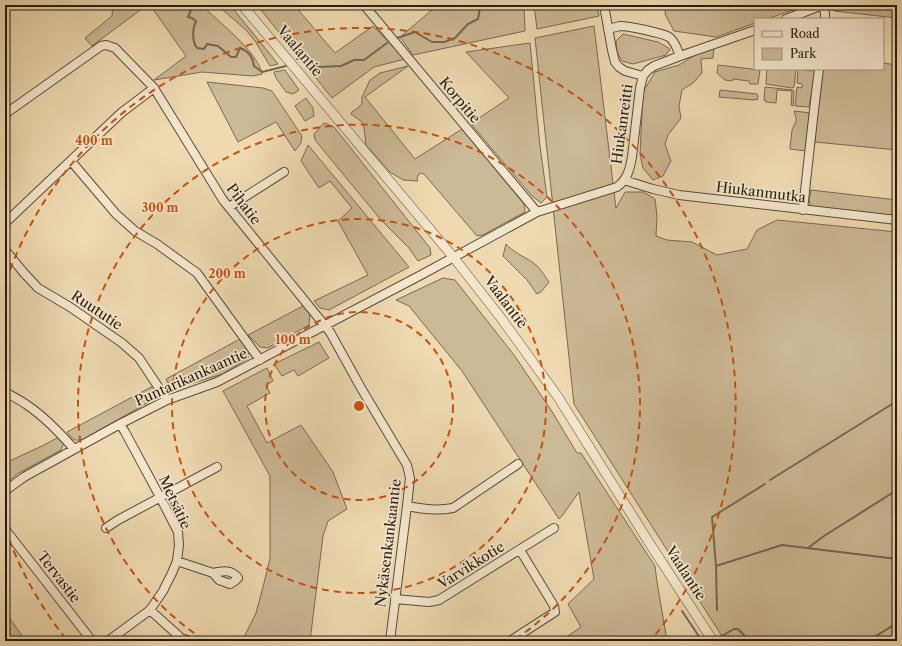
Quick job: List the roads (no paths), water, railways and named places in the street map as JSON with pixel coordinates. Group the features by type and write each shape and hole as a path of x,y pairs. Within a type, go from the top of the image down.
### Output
{"street":[{"name":"Vaalantie","path":"242,5 454,258 501,318 558,397 713,641"},
{"name":"Korpitie","path":"364,5 537,212"},
{"path":"604,5 615,62 619,67 643,76"},
{"path":"789,18 824,5 825,18"},
{"path":"608,29 628,26 662,34 674,42 680,56"},
{"name":"Hiukanreitti","path":"454,258 537,212 617,187 624,180 630,166 640,88 643,76 648,70 654,66 680,56 754,30"},
{"name":"Pihatie","path":"5,114 101,46 106,45 115,48 154,88 223,200 326,326"},
{"path":"804,210 819,70"},
{"path":"5,223 121,113 154,88"},
{"path":"71,161 125,223 197,273 260,360"},
{"path":"229,207 284,172"},
{"name":"Hiukanmutka","path":"624,180 653,190 679,195 897,220"},
{"name":"Ruututie","path":"5,250 38,288 70,307 122,343 139,358 167,400"},
{"name":"Puntarikankaantie","path":"5,491 24,477 120,424 167,400 217,382 454,258"},
{"name":"Nykäsenkankaantie","path":"326,326 407,465 410,478 408,506 390,641"},
{"path":"5,392 27,405 44,418 74,449"},
{"name":"Metsätie","path":"108,641 150,610 163,591 177,561 179,545 178,532 120,424"},
{"path":"408,506 431,510 453,508 518,464"},
{"path":"106,528 118,520 217,467"},
{"name":"Varvikkotie","path":"395,598 429,602 439,600 554,528"},
{"name":"Tervastie","path":"5,529 92,641"},
{"path":"515,640 555,612 554,606 520,550"},
{"path":"177,561 213,573"},
{"path":"150,610 182,640 190,641"}],"waterway":[{"path":"157,5 163,8 165,5"},
{"path":"185,5 190,6 191,10 188,17 196,21 193,35 197,48 204,49 207,44 218,46 231,57 236,57 240,48 250,55 254,66 262,72 286,66"},
{"path":"397,38 415,32 432,42 444,42 455,38 468,24 478,19 482,5"},
{"path":"748,5 758,7 761,5"},
{"path":"297,59 306,59 318,67 341,66 354,60 364,60 387,43"},
{"path":"770,480 897,401"},
{"path":"717,610 716,566 712,517 765,484"},
{"path":"808,548 824,536 897,490"},
{"path":"716,566 782,545 897,559"},
{"path":"682,611 702,641"},
{"path":"868,641 897,623"},
{"path":"720,637 734,629 738,629 748,641"}]}
